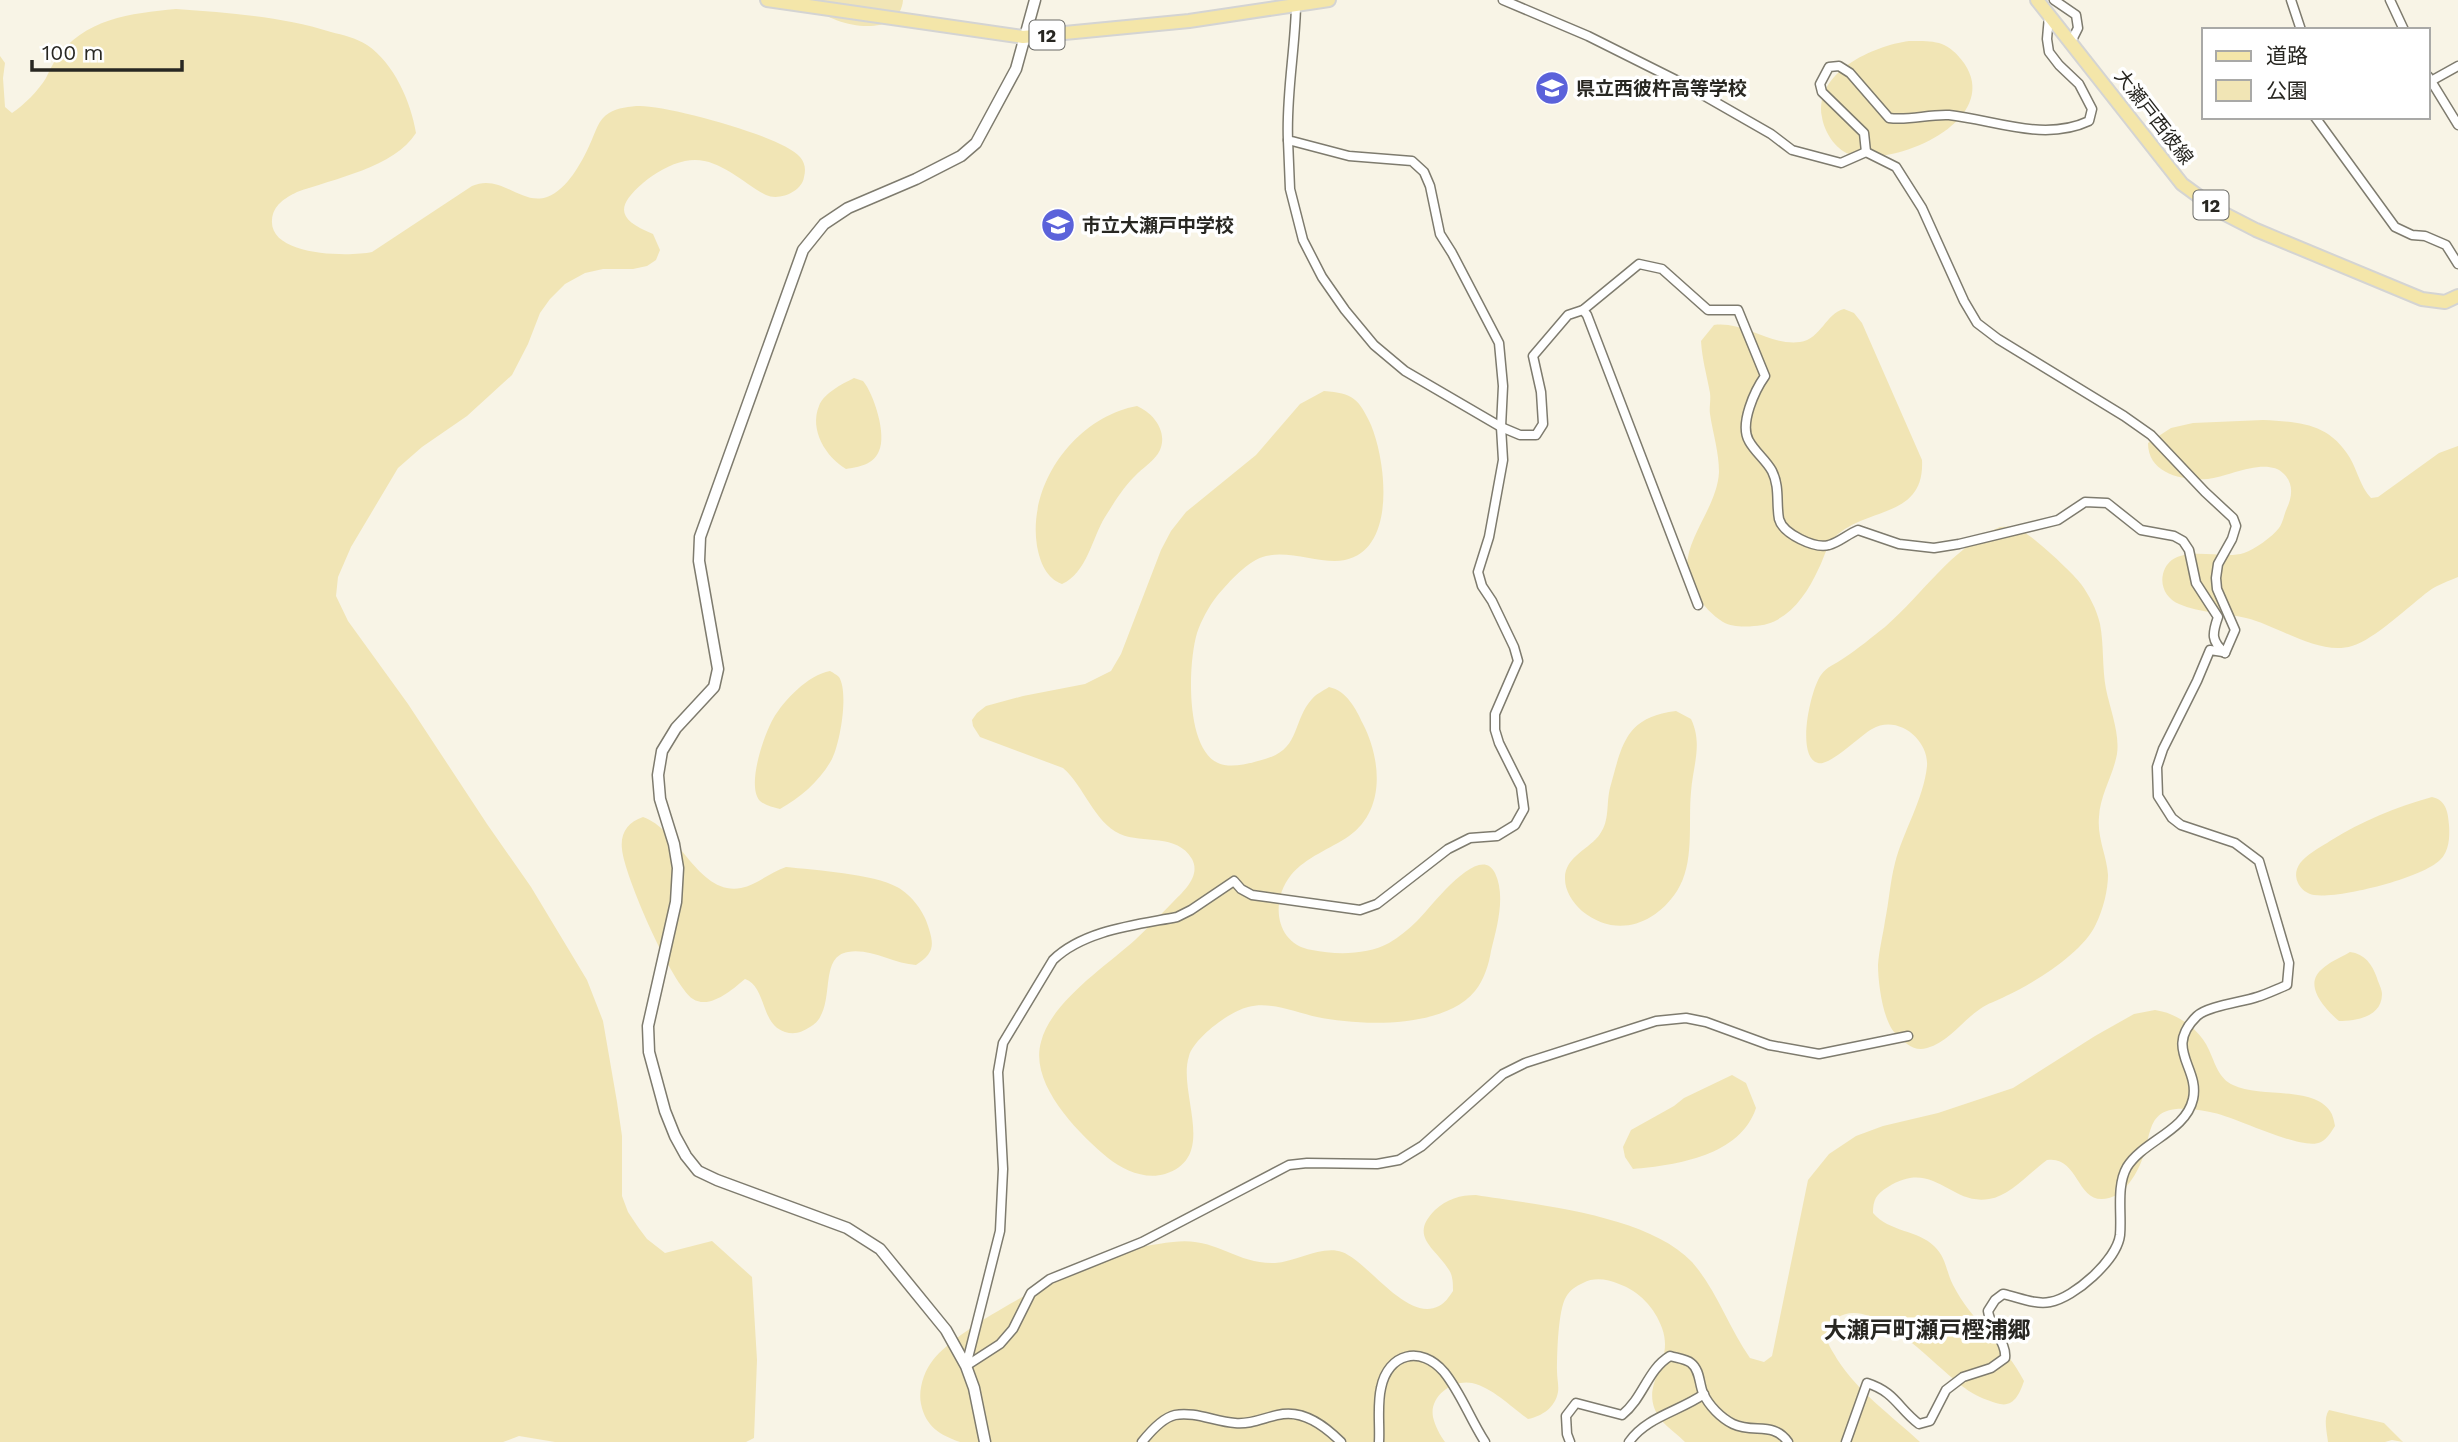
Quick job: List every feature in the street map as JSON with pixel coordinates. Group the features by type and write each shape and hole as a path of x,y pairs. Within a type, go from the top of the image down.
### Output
{"main road":[{"name":"12","path":"766,0 1023,37 1189,21 1329,0"},
{"name":"大瀬戸西彼線","path":"2037,0 2182,184 2219,211 2281,242 2422,299 2445,302 2458,296"}],"street":[{"path":"985,1442 974,1388 966,1366 946,1330 880,1249 847,1228 698,1171 675,1136 665,1111 649,1052 648,1026 676,902 678,868 674,844 660,799 658,775 662,751 676,728 714,687 718,669 699,561 700,537 803,250 824,224 848,208 916,179 961,156 976,144 1016,69 1035,0"},
{"path":"1503,0 1588,36 1682,83 1770,134 1792,150 1841,163 1866,152"},
{"path":"2054,0 2076,15 2078,29 2071,43"},
{"path":"2291,0 2300,28"},
{"path":"2390,0 2403,28"},
{"path":"1296,6 1288,140 1290,190 1303,240 1322,277 1345,310 1374,345 1405,371 1501,427 1520,435 1535,435 1543,424 1541,392 1532,356 1568,315 1583,310 1639,264 1662,269 1708,310 1738,310 1765,376 1754,390 1746,424 1746,438 1772,471 1778,491 1779,522 1790,533 1805,542 1828,546 1858,530 1899,544 1934,548 2058,520 2085,502 2107,503 2141,530 2174,536 2183,541 2189,550 2196,583 2218,617 2213,634 2215,644 2225,653"},
{"path":"1866,152 1864,133 1822,92 1820,84 1829,67 1839,66 1850,73 1889,118 1904,120 1947,115 2026,130 2075,127 2089,121 2092,109 2079,84 2049,52 2049,15"},
{"path":"2458,66 2430,79 2458,125"},
{"path":"2317,120 2395,227 2446,245 2458,264"},
{"path":"966,1366 1000,1231 1003,1169 998,1072 1003,1043 1053,960 1065,949 1084,939 1177,917 1234,881 1252,895 1360,910 1377,904 1448,849 1470,838 1497,836 1515,825 1524,809 1521,787 1495,730 1495,714 1518,662 1514,647 1482,586 1478,572 1489,537 1503,460 1503,386 1499,343 1440,234 1430,186 1424,173 1412,161 1349,156 1288,140"},
{"path":"1866,152 1896,167 1922,208 1964,301 1978,323 1998,339 2151,435 2233,518 2236,526 2218,564 2216,578 2217,589 2235,630 2225,653"},
{"path":"1583,310 1698,604"},
{"path":"1846,1442 1867,1383 1892,1395 1907,1415 1919,1424 1930,1421 1946,1390 1963,1377 1991,1368 2005,1358 2006,1350 1989,1320 1988,1311 1996,1300 2003,1294 2048,1303 2059,1299 2108,1261 2119,1239 2122,1177 2140,1153 2179,1122 2193,1098 2193,1086 2180,1045 2187,1028 2199,1013 2258,997 2287,985 2289,962 2259,861 2235,843 2181,825 2172,818 2158,796 2157,767 2163,749 2210,650 2225,653"},
{"path":"966,1366 1000,1344 1013,1329 1031,1293 1050,1279 1142,1242 1289,1165 1377,1164 1399,1160 1422,1146 1503,1074 1525,1063 1656,1021 1686,1018 1706,1022 1769,1045 1819,1054 1908,1036"},
{"path":"1379,1442 1381,1388 1387,1371 1406,1356 1418,1354 1444,1373 1464,1402 1485,1442"},
{"path":"1570,1442 1566,1416 1576,1403 1622,1415 1635,1405 1659,1363 1670,1356 1690,1362 1698,1373 1704,1394 1716,1412 1746,1429 1770,1429 1782,1433 1788,1442"},
{"path":"1629,1442 1636,1432 1655,1419 1704,1394"},
{"path":"1142,1442 1153,1429 1173,1415 1184,1414 1234,1423 1296,1414 1317,1422 1340,1442"}],"green space":[{"path":"815,0 903,0 899,13 891,21 865,26 836,20 824,14 815,7"},
{"path":"176,9 274,19 349,37 377,53 400,84 416,133 406,145 379,163 297,192 277,206 272,220 274,232 283,241 312,251 329,254 372,252 472,186 482,183 502,186 528,197 547,197 561,188 573,175 602,119 612,111 624,108 654,107 724,124 789,149 800,157 804,164 804,177 799,187 789,194 777,197 766,195 718,165 696,160 668,167 643,183 624,206 624,213 633,224 653,234 660,250 656,260 647,266 633,269 603,269 585,273 565,284 550,299 540,313 512,375 467,416 422,447 398,468 351,547 338,577 336,596 348,621 408,704 531,887 587,980 603,1021 622,1136 622,1196 628,1212 647,1239 665,1253 712,1241 752,1277 757,1360 754,1438 746,1442 555,1442 519,1436 503,1442 0,1442 0,56 5,63 5,107 12,113 35,93 56,59 80,35 109,20"},
{"path":"1909,41 1940,43 1958,55 1972,84 1969,104 1957,121 1938,136 1915,147 1868,157 1844,152 1831,139 1823,122 1822,101 1827,87 1837,74 1864,55"},
{"path":"1844,309 1854,313 1862,323 1922,460 1920,479 1914,493 1904,502 1848,527 1835,537 1807,590 1785,615 1754,626 1727,624 1705,607 1697,596 1689,580 1687,565 1690,549 1716,488 1719,472 1701,341 1714,325 1725,325 1778,340 1800,342 1813,336 1832,315"},
{"path":"854,378 863,381 871,395 878,415 881,444 876,456 869,462 846,469 832,457 821,442 816,415 825,397"},
{"path":"1324,391 1354,399 1371,425 1381,460 1383,481 1380,522 1373,539 1362,553 1345,560 1266,556 1246,567 1227,584 1211,604 1197,633 1191,683 1194,723 1207,754 1218,763 1248,764 1277,754 1285,748 1312,699 1329,687 1341,692 1360,718 1374,753 1377,783 1374,798 1361,825 1349,836 1304,863 1284,885 1279,909 1284,930 1290,939 1312,950 1351,953 1371,950 1393,941 1411,927 1455,880 1467,871 1478,865 1488,865 1495,873 1500,892 1498,922 1489,961 1475,991 1461,1003 1423,1018 1401,1022 1356,1022 1317,1017 1265,1005 1248,1007 1232,1014 1205,1034 1189,1056 1188,1088 1193,1122 1190,1154 1181,1166 1165,1174 1142,1175 1127,1170 1108,1158 1070,1121 1049,1091 1042,1074 1039,1058 1041,1042 1047,1027 1067,999 1135,940 1186,888 1193,877 1192,859 1186,851 1169,842 1120,834 1096,813 1063,768 980,737 972,720 986,706 1085,684 1111,671 1121,654 1161,550 1171,531 1186,512 1256,455 1300,404"},
{"path":"1137,406 1158,424 1162,436 1160,450 1122,491 1100,525 1083,564 1062,584 1052,578 1045,569 1037,546 1036,523 1048,477 1060,457 1094,424"},
{"path":"2263,420 2301,424 2323,431 2333,438 2350,458 2371,498 2378,497 2439,453 2458,446 2458,577 2429,591 2371,637 2352,646 2339,648 2313,644 2259,622 2195,609 2171,599 2165,592 2163,583 2163,574 2168,564 2187,555 2234,555 2258,546 2280,526 2290,499 2291,486 2284,474 2268,467 2247,469 2208,479 2178,477 2160,469 2150,454 2148,443 2171,428 2193,423"},
{"path":"2000,527 2021,530 2060,562 2084,588 2099,619 2105,681 2118,746 2099,817 2099,832 2108,875 2107,887 2103,906 2090,935 2069,956 2030,983 1983,1007 1942,1041 1918,1049 1903,1041 1891,1028 1880,992 1878,965 1893,870 1925,778 1927,766 1923,747 1910,732 1901,727 1882,725 1867,732 1830,760 1818,763 1811,758 1807,749 1807,722 1813,693 1823,672 1885,627 1952,559 1982,536"},
{"path":"830,671 839,677 843,694 838,742 832,759 803,794 780,809 765,804 756,794 755,784 758,760 769,727 783,704 797,689"},
{"path":"1676,711 1691,719 1697,746 1691,792 1689,856 1683,880 1668,903 1646,920 1620,926 1608,924 1582,911 1570,897 1566,888 1566,871 1573,859 1596,839 1603,829 1610,788 1628,736 1646,720"},
{"path":"2432,797 2445,807 2449,834 2445,853 2430,867 2380,886 2342,894 2314,895 2299,885 2296,876 2300,863 2317,849 2367,821"},
{"path":"643,817 667,834 701,872 726,888 747,886 786,867 859,876 897,887 913,900 924,917 931,936 931,950 916,965 857,951 838,956 833,964 824,1009 819,1019 798,1032 789,1033 777,1028 767,1014 757,990 745,979 714,1000 700,1002 693,999 684,990 662,952 625,862 622,849 624,833 629,825"},
{"path":"2350,952 2364,957 2370,964 2381,990 2381,1002 2373,1013 2367,1016 2339,1021 2318,997 2314,983 2324,967"},
{"path":"2155,1010 2171,1015 2194,1029 2205,1042 2218,1070 2228,1082 2244,1089 2311,1098 2330,1111 2335,1126 2321,1142 2312,1144 2284,1138 2210,1112 2168,1110 2158,1116 2152,1126 2145,1152 2130,1182 2121,1192 2109,1198 2098,1199 2090,1195 2066,1165 2047,1160 2012,1189 1989,1199 1963,1196 1930,1180 1918,1178 1904,1179 1884,1190 1876,1198 1873,1213 1887,1224 1920,1237 1938,1250 1960,1298 2008,1356 2024,1381 2013,1401 2000,1404 1990,1401 1960,1384 1889,1326 1870,1316 1853,1313 1837,1318 1828,1327 1827,1340 1837,1359 1865,1393 1920,1442 1685,1442 1661,1420 1654,1408 1652,1396 1665,1341 1659,1321 1645,1301 1633,1291 1601,1279 1587,1281 1576,1287 1563,1303 1558,1344 1558,1392 1551,1407 1528,1419 1502,1398 1480,1385 1465,1382 1450,1386 1439,1396 1433,1409 1435,1424 1445,1442 960,1442 935,1429 923,1412 920,1393 922,1381 933,1360 947,1346 991,1315 1046,1284 1097,1261 1144,1246 1188,1241 1213,1246 1248,1259 1275,1263 1334,1250 1353,1258 1401,1299 1414,1306 1427,1309 1439,1306 1453,1291 1452,1277 1444,1262 1427,1242 1424,1228 1427,1219 1444,1203 1470,1195 1590,1215 1648,1233 1673,1246 1701,1273 1750,1358 1764,1362 1772,1356 1808,1180 1829,1154 1856,1136 1883,1126 1938,1113 2013,1088 2134,1014"},
{"path":"1732,1075 1746,1083 1756,1108 1748,1124 1736,1137 1722,1147 1687,1161 1633,1169 1625,1157 1623,1147 1631,1130 1684,1098"},
{"path":"2329,1410 2384,1423 2403,1442 2328,1442 2326,1421"}],"place":[{"name":"県立西彼杵高等学校","path":"1552,88"},
{"name":"市立大瀬戸中学校","path":"1058,225"}],"district":[{"name":"大瀬戸町瀬戸樫浦郷","path":"1927,1330"}]}
